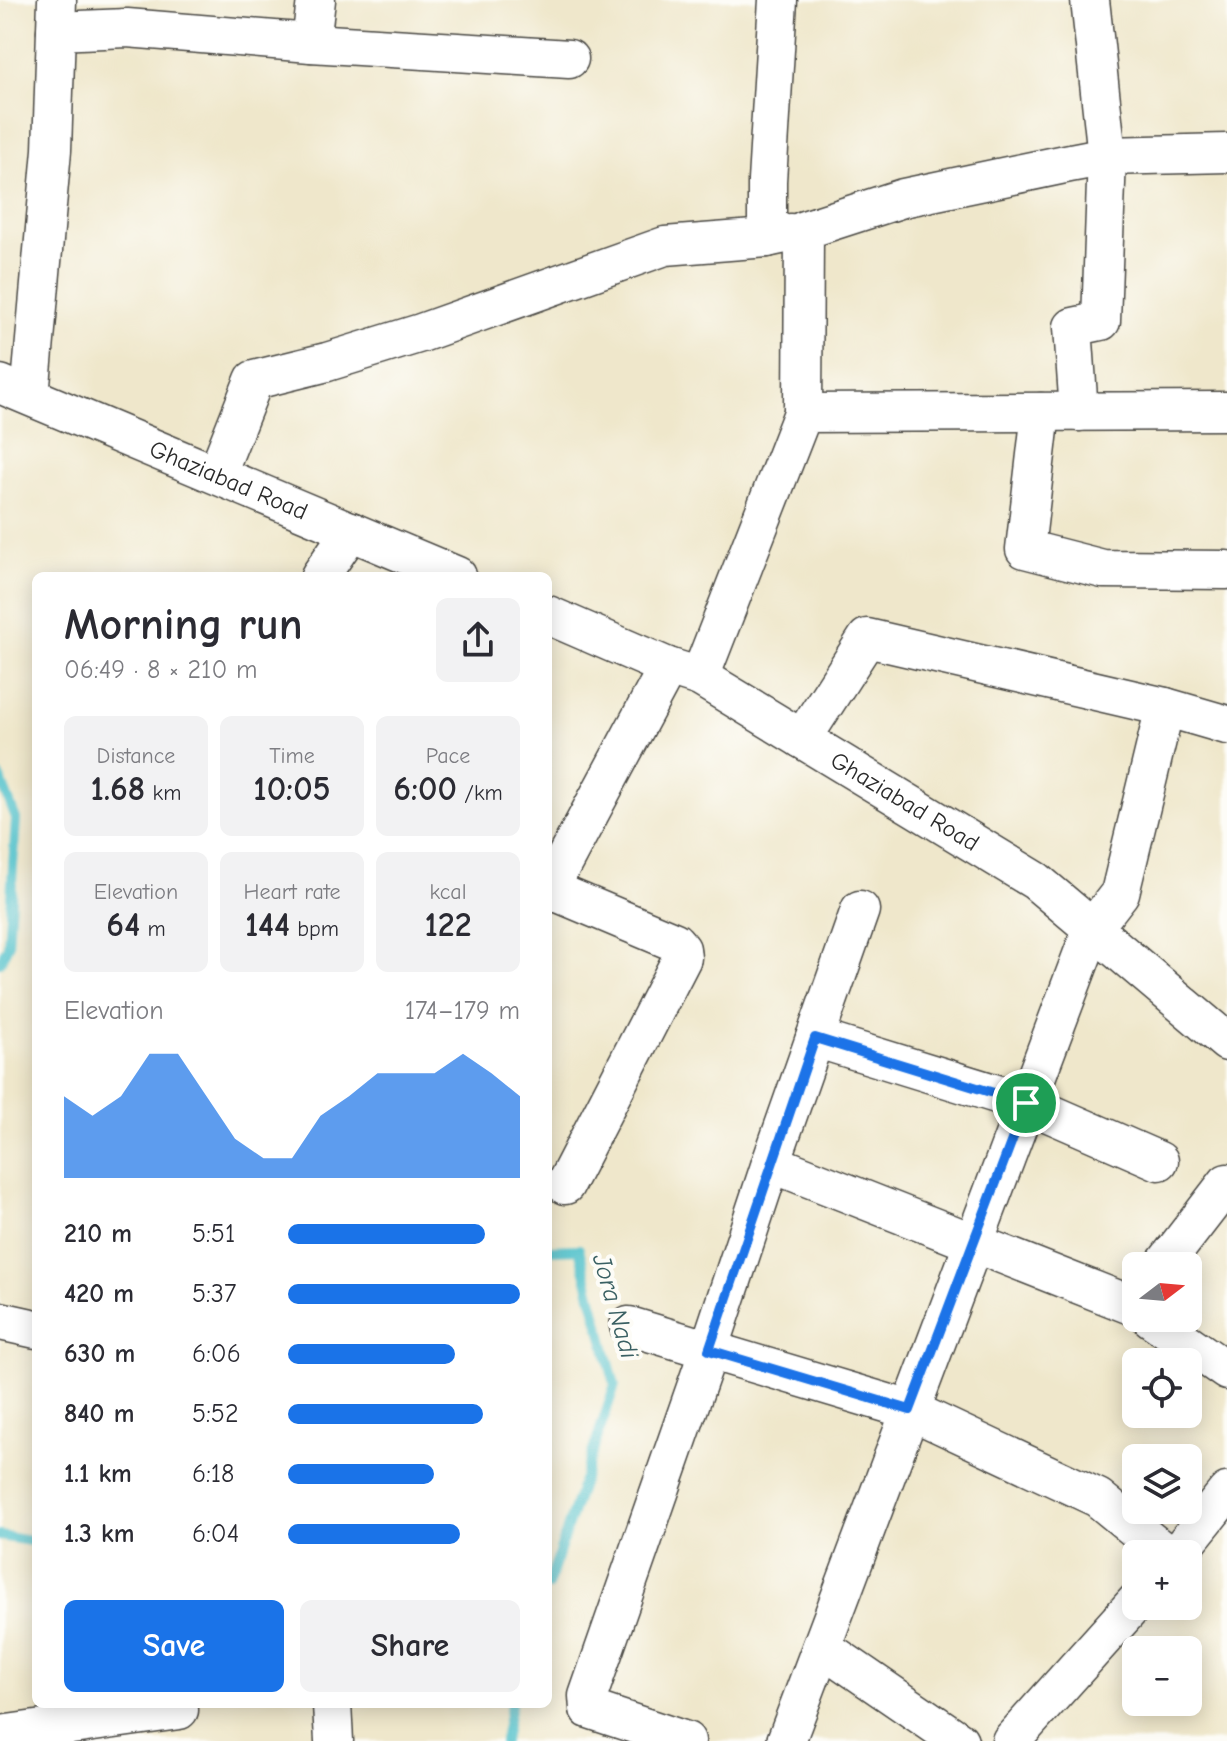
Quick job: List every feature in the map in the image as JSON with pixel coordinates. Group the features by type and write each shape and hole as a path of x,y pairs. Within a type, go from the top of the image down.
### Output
{"street":[{"path":"311,43 316,0"},
{"path":"767,238 767,181 778,0"},
{"path":"1079,412 1073,327 1101,321 1107,156 1090,0"},
{"path":"15,390 52,150 57,15 127,28 569,59"},
{"path":"217,473 254,380 327,362 421,333 665,246 767,238 804,230 903,198 1107,156 1227,153"},
{"path":"552,885 684,672 803,413 804,230"},
{"name":"Ghaziabad Road","path":"15,390 448,572"},
{"path":"803,413 1227,411"},
{"path":"1041,412 1025,549 1103,569 1227,570"},
{"path":"323,572 351,531"},
{"name":"Ghaziabad Road","path":"552,617 684,672 802,739 1036,881 1227,1042"},
{"path":"802,739 867,638 1165,707 1227,725"},
{"path":"786,1741 1092,929 1120,893 1165,707"},
{"path":"552,891 675,942 681,949 682,958 565,1185"},
{"path":"686,1741 598,1728 589,1709 588,1696 860,910"},
{"path":"815,1038 1026,1103 1159,1161"},
{"path":"771,1163 1122,1301"},
{"path":"1174,1252 1227,1183"},
{"path":"0,1321 32,1328"},
{"path":"629,1326 910,1410 1098,1498 1149,1540"},
{"path":"1173,1332 1227,1371"},
{"path":"1188,1540 1227,1492"},
{"path":"1011,1741 1122,1618"},
{"path":"822,1647 959,1741"},
{"path":"332,1708 334,1741"},
{"path":"0,1735 179,1718"}],"waterway":[{"name":"Jora Nadi","path":"0,777 16,819 8,946 0,962"},
{"name":"Jora Nadi","path":"552,1250 579,1249 615,1385 552,1574"},
{"name":"Jora Nadi","path":"0,1536 32,1541"},
{"name":"Jora Nadi","path":"504,1741 510,1708"}],"route":[{"path":"815,1038 1026,1103 910,1410 709,1350 815,1038"}]}
